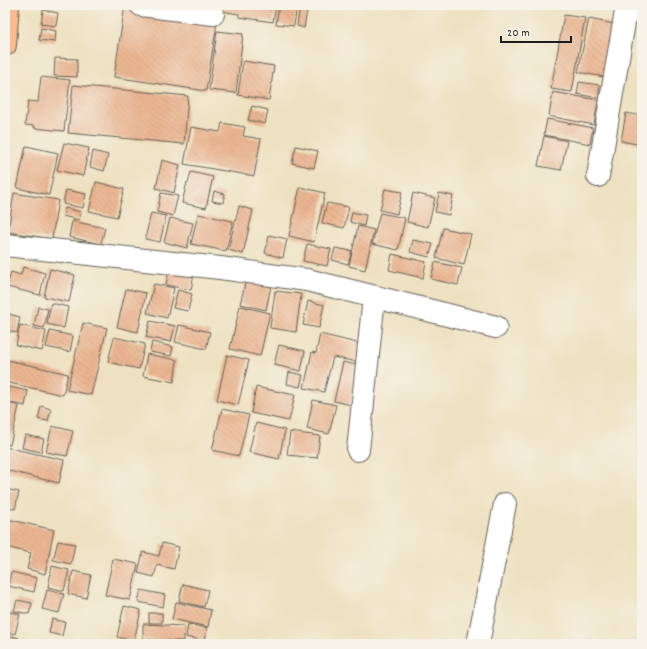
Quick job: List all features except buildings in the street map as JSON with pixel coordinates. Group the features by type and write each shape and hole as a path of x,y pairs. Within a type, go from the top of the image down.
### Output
{"highway":[{"path":"5,45 8,5"}],"street":[{"path":"141,5 213,14"},
{"path":"598,176 627,5"},
{"path":"5,245 242,271 307,280 496,327"},
{"path":"358,450 374,297"},
{"path":"478,644 505,504"}]}
